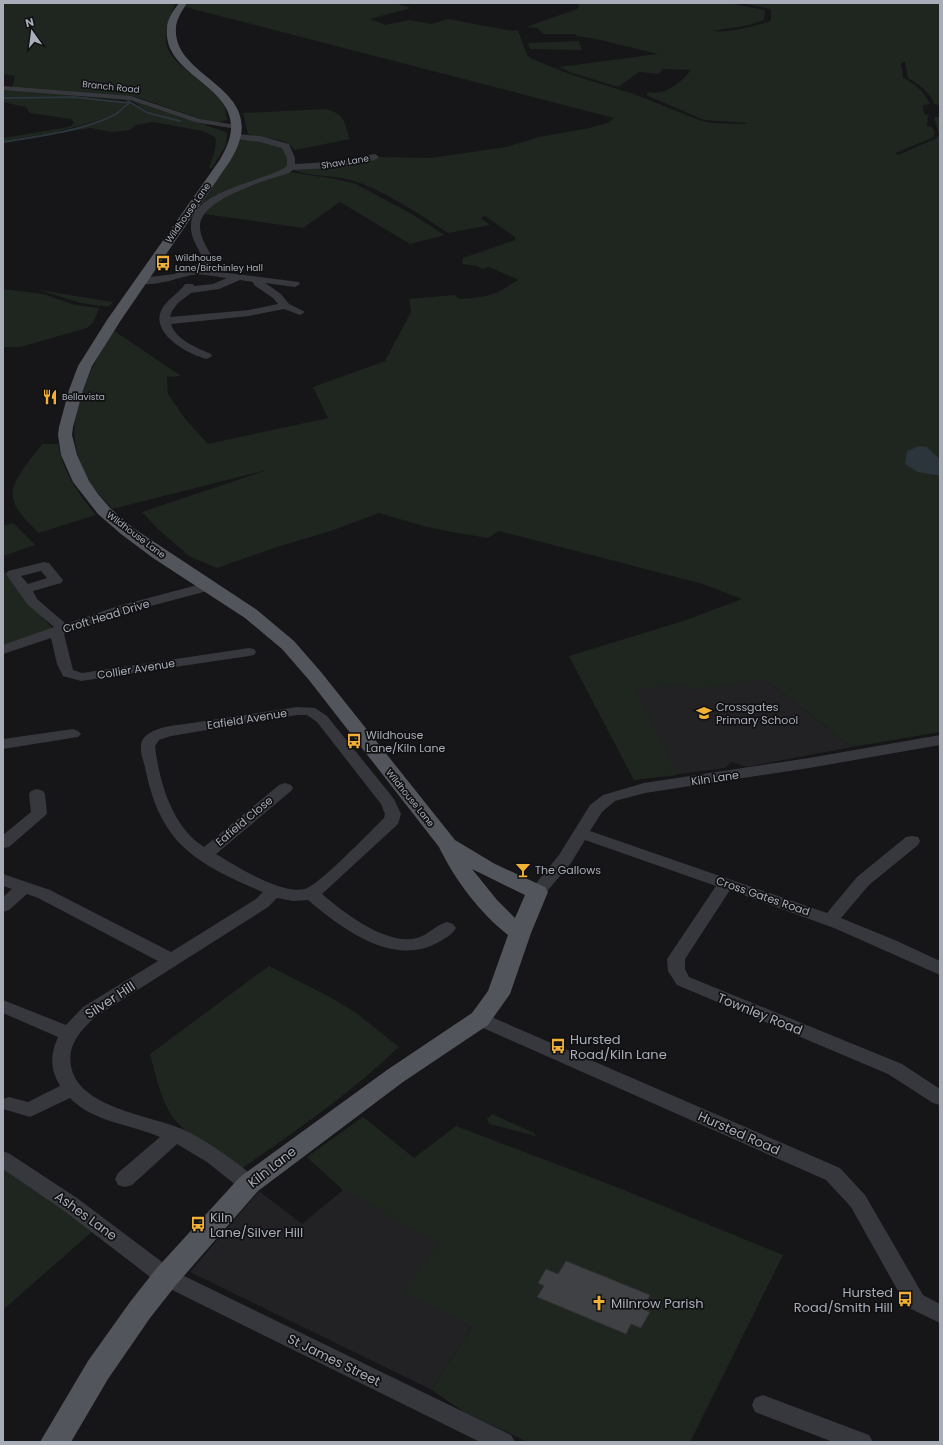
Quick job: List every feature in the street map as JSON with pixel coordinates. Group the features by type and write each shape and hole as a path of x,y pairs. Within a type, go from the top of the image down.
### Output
{"main road":[{"path":"183,3 171,26 173,48 185,63 226,96 234,112 236,132"},
{"name":"Wildhouse Lane","path":"236,132 231,149 216,173 114,320 85,366 76,390 66,427 65,435 69,455 81,482 104,511 127,531 159,554 251,614 288,645 315,676 355,729 448,845 454,859 498,915 520,933"},
{"name":"Wildhouse Lane","path":"448,845 488,869 537,892"},
{"name":"Kiln Lane","path":"54,1442 102,1364 140,1310 166,1277 249,1184 395,1076 480,1019 499,994 520,933 537,892"}],"street":[{"name":"Branch Road","path":"3,88 131,98 146,101 176,114 286,146 291,158 291,167"},
{"name":"Shaw Lane","path":"291,167 330,166 375,157"},
{"path":"142,281 154,280 190,271 206,264 208,259 197,233 195,222 201,210 226,194 286,171 291,167"},
{"path":"190,271 296,284"},
{"path":"207,356 179,342 168,330 165,321 166,311 170,305 189,288 215,287 238,278"},
{"path":"258,280 258,283 277,296 286,306 300,312"},
{"path":"165,321 249,313 286,306"},
{"name":"Croft Head Drive","path":"3,650 123,610 210,586"},
{"path":"25,589 32,601 60,630"},
{"name":"Collier Avenue","path":"60,630 65,669 68,673 81,677 249,652"},
{"name":"Eafield Avenue","path":"296,711 310,711 322,718 388,803 393,814 392,820 325,884 311,894 291,896 274,890 204,855 186,842 166,815 158,796 147,745 150,739 159,734 296,711"},
{"path":"3,744 73,734"},
{"name":"Kiln Lane","path":"537,892 565,859 599,806 609,798 624,792 940,740"},
{"name":"Eafield Close","path":"204,855 285,788"},
{"path":"3,843 39,814 37,794"},
{"name":"Cross Gates Road","path":"582,834 831,919 904,950 940,969"},
{"path":"831,919 863,881 912,841"},
{"path":"3,880 44,894 171,960"},
{"name":"Townley Road","path":"726,883 676,959 674,966 677,974 683,981 895,1069 940,1098"},
{"path":"3,906 23,888"},
{"name":"Silver Hill","path":"249,1184 194,1143 151,1125 111,1114 92,1104 73,1088 64,1078 59,1064 62,1047 70,1032 89,1012 262,903 274,890"},
{"path":"311,894 334,913 385,941 408,945 416,944 430,940 447,928"},
{"path":"3,1006 57,1030 70,1032"},
{"name":"Hursted Road","path":"480,1019 832,1174 858,1201 914,1301 940,1314"},
{"path":"9,1104 30,1110 73,1088"},
{"path":"125,1179 175,1135"},
{"name":"Ashes Lane","path":"3,1159 70,1204 166,1277"},
{"name":"St James Street","path":"166,1277 503,1442"},
{"path":"763,1405 861,1442"}],"shaded area":[{"path":"3,3 176,3 169,20 166,33 166,43 169,52 175,60 223,101 227,120 215,123 210,122 137,97 12,88 15,76 3,74"},
{"path":"188,3 395,3 411,8 370,19 386,25 409,20 431,24 448,19 513,31 518,30 527,55 530,58 569,74 634,94 699,120 712,123 747,124 704,120 646,95 648,92 655,93 667,90 683,79 691,70 663,69 659,74 639,72 618,87 572,73 559,67 658,54 577,36 576,34 544,34 537,28 526,27 577,9 579,5 576,3 733,4 765,10 764,20 749,25 712,31 727,31 768,22 771,20 771,9 742,3 940,3 940,105 934,104 927,92 908,78 905,62 901,63 903,78 919,89 930,104 923,105 924,114 928,115 927,126 932,127 935,134 932,138 895,153 898,155 935,139 939,135 934,117 940,117 940,459 927,447 934,476 940,476 940,732 852,747 765,679 688,690 685,684 635,690 677,775 634,780 569,656 683,621 742,599 703,584 499,531 488,538 423,526 379,513 331,531 277,547 217,568 189,556 158,529 142,512 267,470 112,509 91,485 79,461 75,442 75,423 78,404 85,385 93,366 113,330 181,376 167,377 168,394 186,420 208,444 328,418 313,387 385,361 411,312 409,299 455,295 459,299 481,297 502,290 519,280 489,267 482,269 477,266 462,264 463,258 515,240 515,237 485,216 481,218 490,225 448,233 401,203 375,189 344,178 307,174 294,170 331,167 381,157 431,158 506,147 539,137 608,123 614,118 185,7"},
{"path":"579,41 582,50 530,49 528,43"},
{"path":"3,89 129,98 207,124 205,125 226,132 226,145 212,168 209,168 215,150 216,139 203,131 153,122 136,125 130,130 112,132 91,128 56,133 85,126 108,118 125,108 129,102 132,102 148,114 181,121 149,113 133,101 80,96 3,97"},
{"path":"3,98 79,98 128,103 113,115 86,124 56,132 3,141 3,138 63,128 71,126 74,123 71,119 30,113 26,107 3,102"},
{"path":"326,109 337,113 340,116 345,123 350,139 295,150 286,142 248,134 243,113"},
{"path":"245,139 282,146 288,154 288,165 285,169 205,204 199,204 240,141"},
{"path":"290,172 336,179 356,184 410,213 445,235 410,244 340,202 303,228 205,214 209,206 231,193"},
{"path":"3,289 43,294 75,305 99,308 93,323 87,328 20,347 3,347"},
{"path":"39,290 113,302 108,307 81,303"},
{"path":"42,444 58,444 67,473 83,499 96,515 38,533 20,512 14,503 13,498 15,484 18,477"},
{"path":"919,446 927,447 940,459 940,476 918,472 905,464 907,451"},
{"path":"13,523 35,545 3,556 3,526"},
{"path":"3,570 52,628 3,646"},
{"name":"Crossgates Primary School","path":"569,656 765,679 852,747 746,767 732,762 725,768 634,780"},
{"path":"269,966 328,996 355,1012 399,1047 342,1096 303,1126 241,1169 195,1139 172,1116 168,1110 156,1078 150,1054"},
{"path":"492,1114 534,1133 536,1136 489,1124 487,1119"},
{"path":"363,1117 469,1203 403,1292 472,1327 432,1390 190,1272 259,1191 302,1224 343,1190 307,1157"},
{"path":"363,1117 414,1158 456,1126 619,1188 783,1255 690,1442 528,1442 464,1412 432,1390 472,1327 402,1292 439,1243 343,1190 307,1157"},
{"path":"3,1163 94,1230 3,1310"}],"building":[{"name":"Milnrow Parish","path":"566,1261 650,1295 643,1309 650,1312 641,1328 631,1324 626,1334 537,1297 544,1286 538,1283 546,1269 558,1274"}],"waterway":[{"path":"3,98 74,97 129,103 114,115 86,126 58,133 3,142"},
{"path":"128,101 148,113 180,121"}],"place":[{"name":"Wildhouse Lane/Birchinley Hall","path":"163,263"},
{"name":"Bellavista","path":"50,397"},
{"name":"Crossgates Primary School","path":"704,713"},
{"name":"Wildhouse Lane/Kiln Lane","path":"354,741"},
{"name":"The Gallows","path":"523,870"},
{"name":"Hursted Road/Kiln Lane","path":"558,1046"},
{"name":"Kiln Lane/Silver Hill","path":"198,1224"},
{"name":"Hursted Road/Smith Hill","path":"905,1299"},
{"name":"Milnrow Parish","path":"599,1303"}]}
